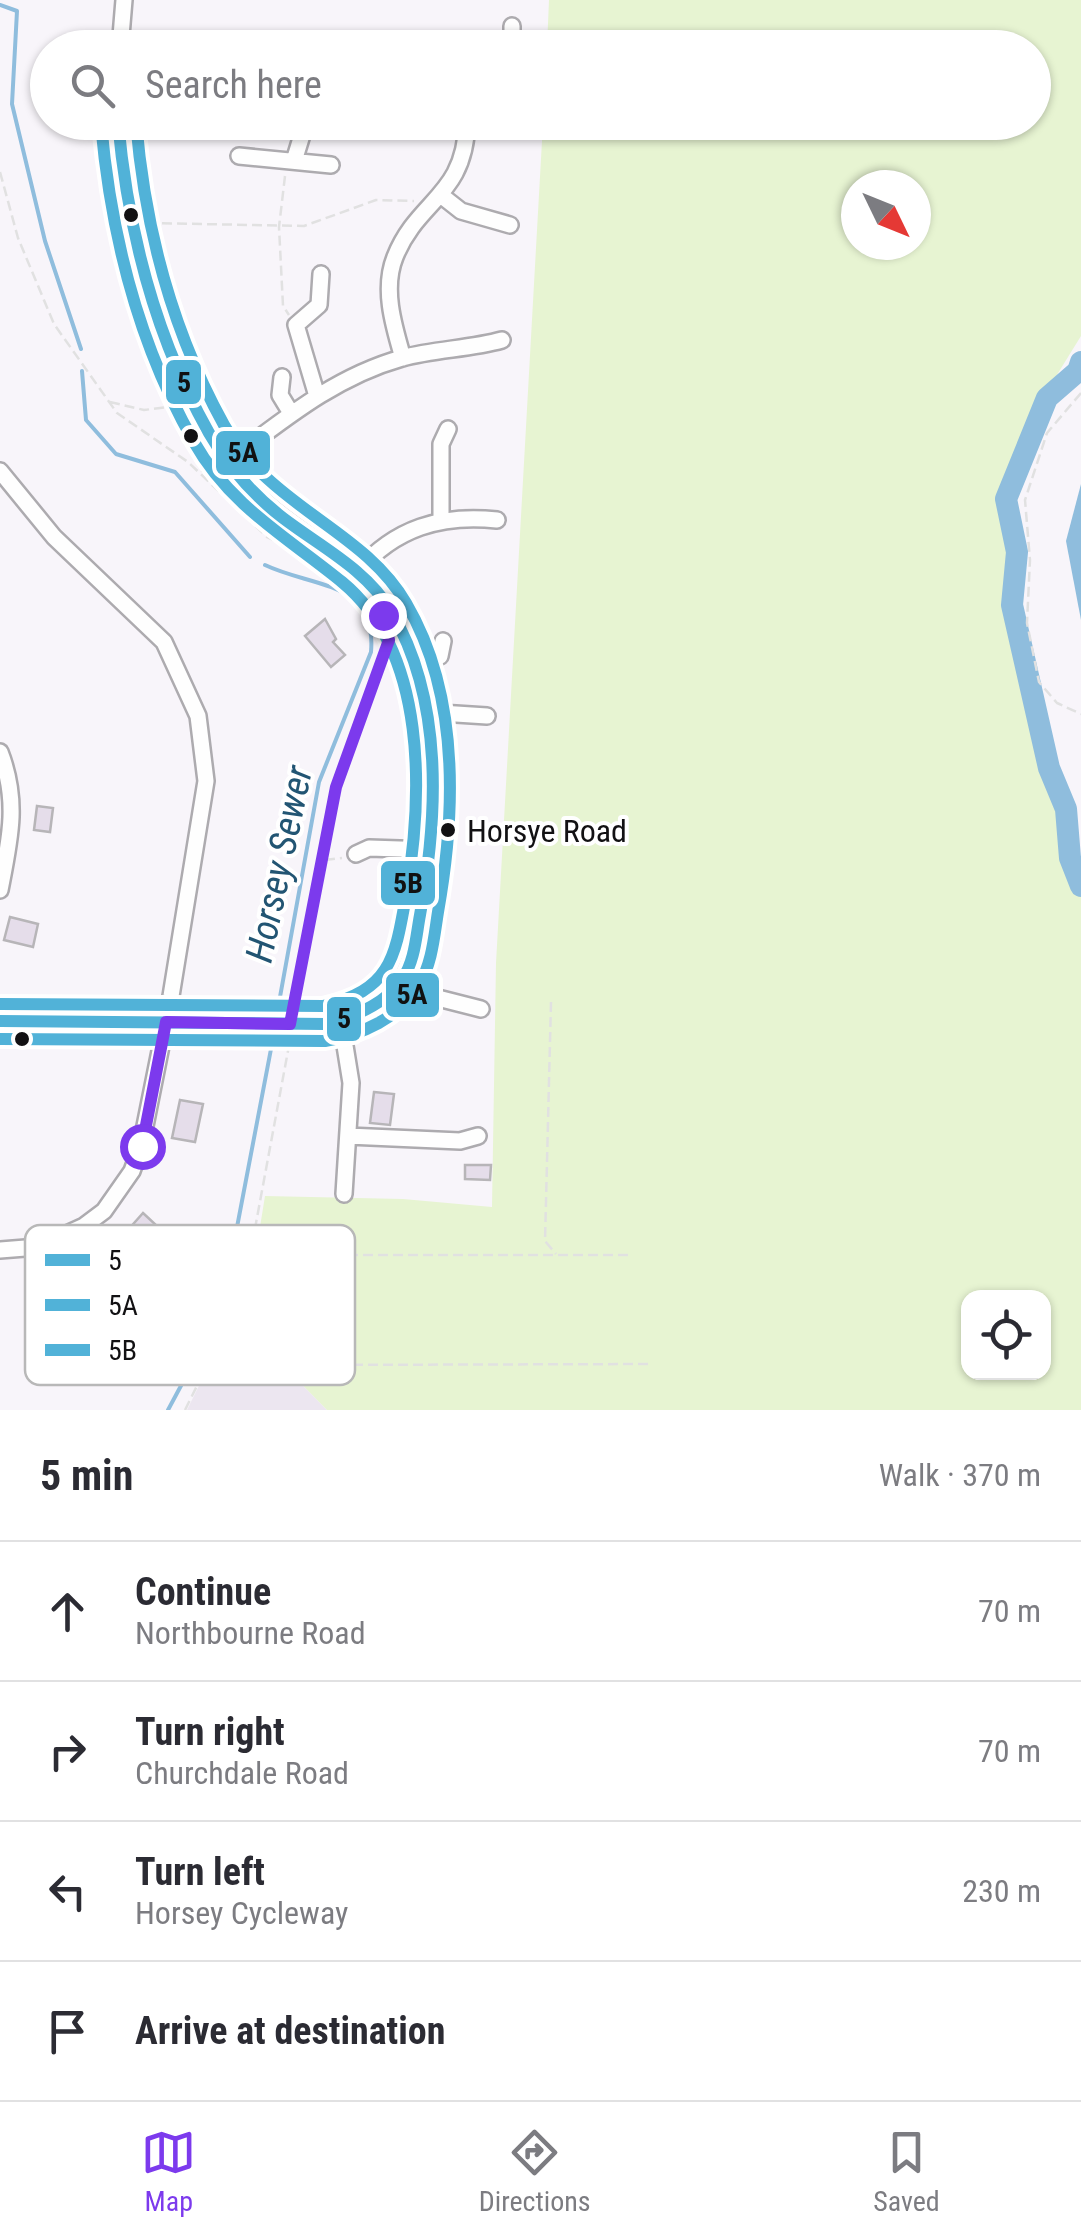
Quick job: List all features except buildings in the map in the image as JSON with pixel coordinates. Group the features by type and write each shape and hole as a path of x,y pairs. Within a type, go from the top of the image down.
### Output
{"street":[{"path":"122,30 124,0"},
{"path":"0,1021 287,1024 341,1021 365,1011 402,981 412,958 431,850 433,789 425,712 412,656 392,613 358,572 260,499 227,462 191,400 131,225 120,140"},
{"path":"294,161 300,140"},
{"path":"403,358 390,278 404,240 436,202 464,156 465,140"},
{"path":"239,156 332,164"},
{"path":"436,202 510,225"},
{"path":"317,396 296,325 319,305 321,274"},
{"path":"227,462 317,396 403,358 502,340"},
{"path":"282,377 280,395 291,413"},
{"path":"440,519 441,444 448,429"},
{"path":"0,471 54,536 164,642 198,716 204,748 203,814 142,1146 118,1194 104,1211 82,1225"},
{"path":"358,572 382,546 440,519 497,520"},
{"path":"412,656 440,656 444,641"},
{"path":"425,712 487,716"},
{"path":"0,752 12,782 14,812 0,890"},
{"path":"356,854 368,848 431,850"},
{"path":"402,981 426,995 481,1009"},
{"path":"341,1021 350,1069 344,1194"},
{"path":"348,1136 460,1141 478,1136"},
{"path":"0,1250 25,1248"}],"path":[{"path":"294,161 282,181 278,227 283,306 296,325"},
{"path":"0,172 18,238 54,324 108,401 129,423 202,473 266,537 323,563"},
{"path":"131,225 160,222 278,227 318,222 376,200 436,202"},
{"path":"1081,392 1047,434 1025,500 1030,560 1027,622 1039,682 1057,702 1081,714"},
{"path":"108,401 144,410 191,400"},
{"path":"254,1225 287,1024 324,860 336,787 389,640 389,627"},
{"path":"324,860 356,854"},
{"path":"552,1002 546,1242 556,1255"},
{"path":"355,1256 630,1255"},
{"path":"355,1365 653,1364"},
{"path":"185,1410 197,1385"}],"shaded area":[{"path":"199,1385 303,1385 327,1410 187,1410"}],"green space":[{"path":"549,0 1081,0 1081,336 1055,378 1006,499 1017,552 1012,605 1049,768 1066,809 1070,858 1081,886 1081,1410 327,1410 303,1385 355,1385 355,1225 260,1225 265,1196 403,1199 492,1207 496,963 542,140 1051,140 1051,30 548,30"}],"water":[{"path":"1081,484 1081,620 1066,541"}],"waterway":[{"name":"Horsey Sewer","path":"0,5 17,11 12,104 45,241 81,349"},
{"path":"1081,362 1078,371 1047,398 1006,499 1017,552 1012,605 1049,768 1066,809 1070,858 1081,886"},
{"name":"Horsey Sewer","path":"82,371 86,420 116,454 175,472 250,557"},
{"name":"Horsey Sewer","path":"265,565 353,599 364,611 371,652 319,782 276,1019"},
{"name":"Horsey Sewer","path":"237,1225 275,1028"},
{"name":"Horsey Sewer","path":"168,1410 181,1385"}],"transit line":[{"name":"5B","path":"0,1004 323,1006 346,999 376,981 393,954 412,857 416,771 413,728 405,686 391,647 370,612 342,582 242,503 208,465 194,442 157,367 130,288 112,207 103,140"},
{"name":"5","path":"0,1021 325,1024 347,1018 386,996 406,973 426,877 432,760 428,721 408,646 391,611 369,583 261,500 209,433 173,359 147,283 129,204 120,140"},
{"name":"5A","path":"0,1039 325,1041 352,1034 390,1016 419,985 432,950 444,873 449,754 445,715 424,639 388,578 342,536 267,478 224,425 190,353 164,278 146,201 138,140"}],"place":[{"name":"Horsye Road","path":"448,830"}],"route":[{"path":"142,1146 166,1022 290,1024 336,787 389,640 389,627 383,615"}]}
